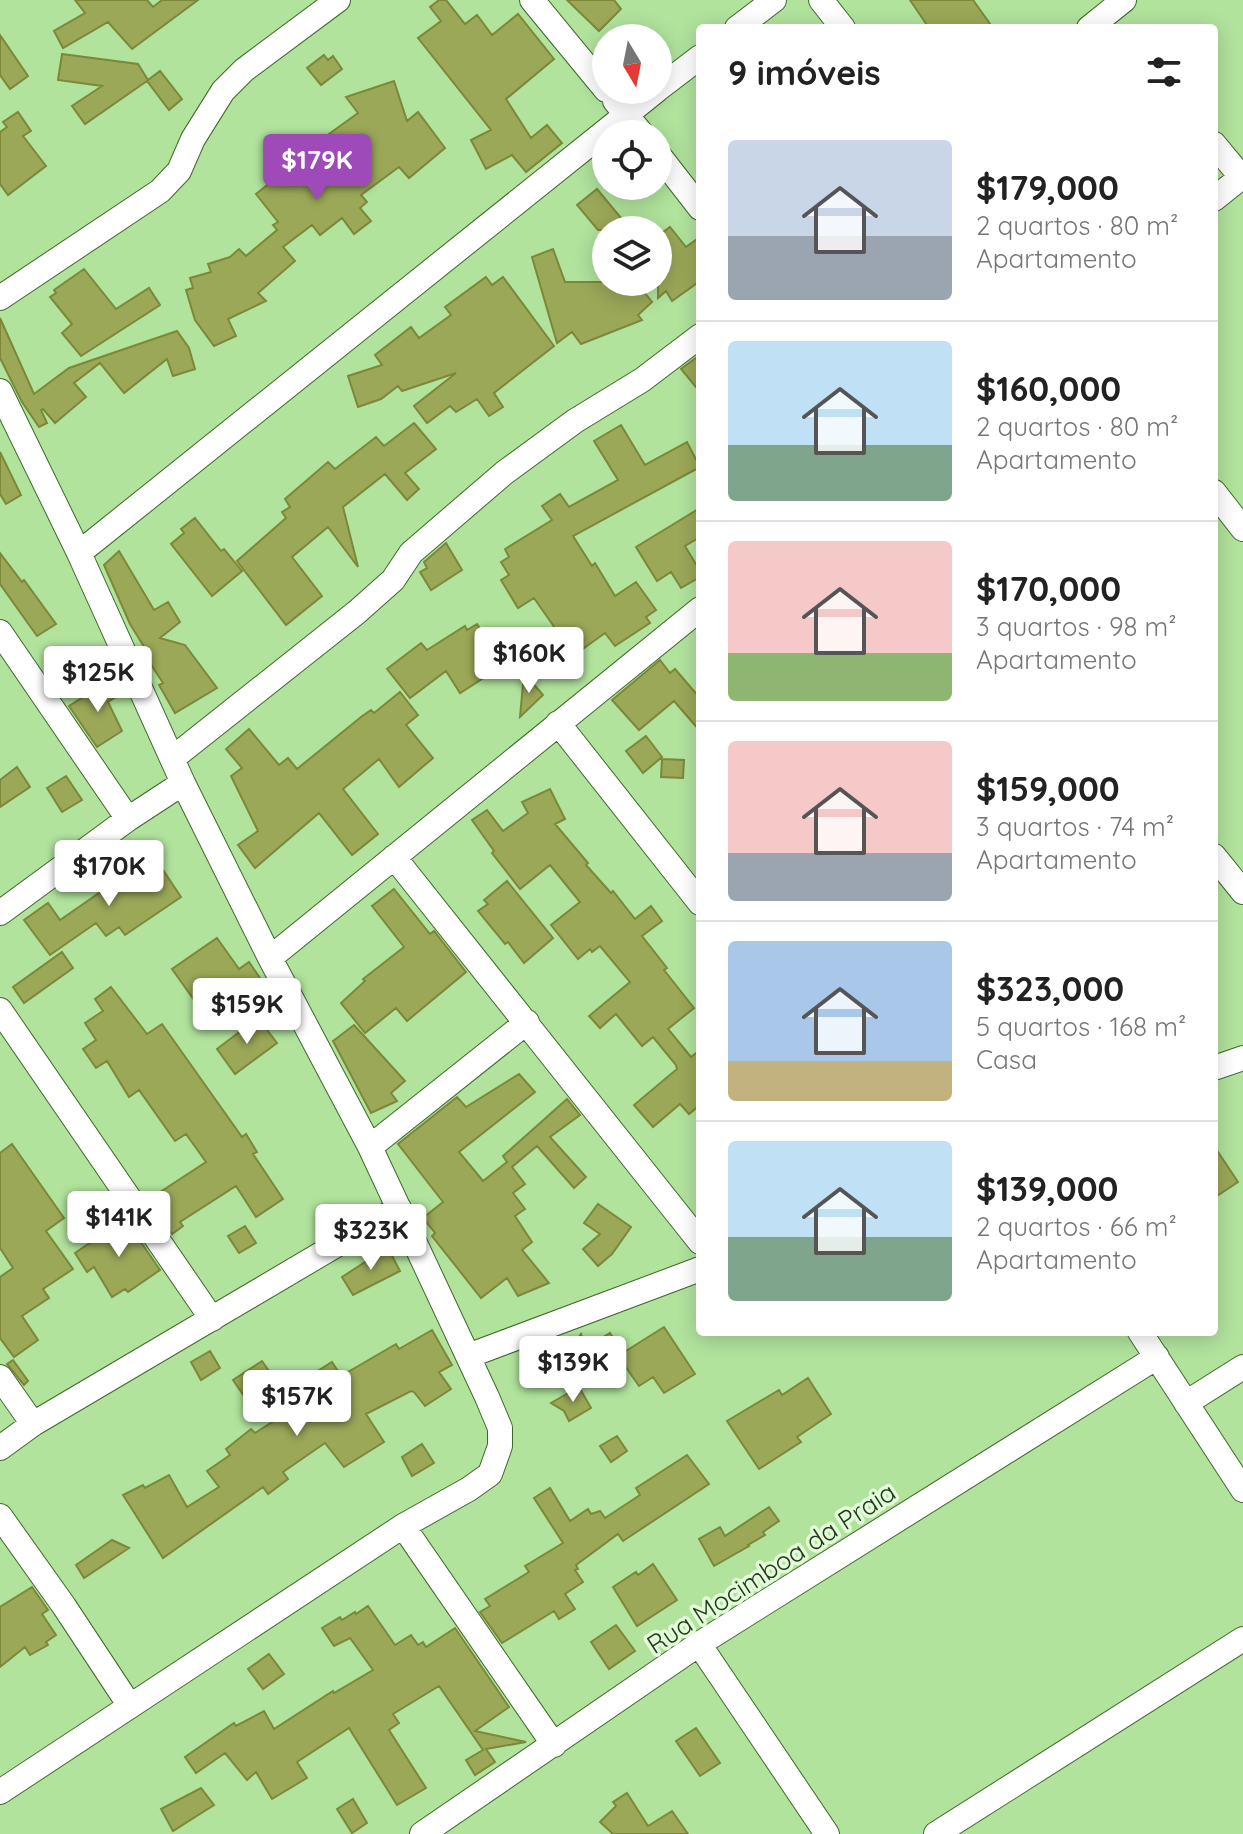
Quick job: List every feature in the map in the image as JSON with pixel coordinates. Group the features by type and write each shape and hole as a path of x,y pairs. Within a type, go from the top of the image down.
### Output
{"street":[{"path":"0,298 160,191 179,171 193,139 223,91 244,70 338,0"},
{"path":"532,0 592,73"},
{"path":"742,24 774,0"},
{"path":"821,0 840,24"},
{"path":"672,78 696,60"},
{"path":"618,104 631,120"},
{"path":"79,553 639,104"},
{"path":"1218,149 1243,178 1218,196"},
{"path":"672,172 696,203"},
{"path":"173,758 357,612 393,580 411,553 504,473 575,421 642,380 696,339"},
{"path":"0,391 79,553 183,783 270,958 370,1147 500,1428 500,1446 490,1474 403,1526 0,1792"},
{"path":"1218,497 1243,529"},
{"path":"270,958 696,612"},
{"path":"0,632 128,819"},
{"path":"558,723 696,898"},
{"path":"0,913 128,819 183,783"},
{"path":"394,857 696,1237"},
{"path":"1218,861 1243,892"},
{"path":"0,1010 212,1319"},
{"path":"370,1147 527,1022"},
{"path":"1218,1067 1243,1058"},
{"path":"0,1448 33,1424 399,1208"},
{"path":"468,1356 696,1270"},
{"path":"1143,1336 1243,1490"},
{"name":"Rua Mocimboa da Praia","path":"422,1834 699,1644 1157,1357"},
{"path":"1186,1403 1243,1367"},
{"path":"0,1377 33,1424"},
{"path":"0,1516 130,1706"},
{"path":"403,1526 554,1745"},
{"path":"936,1834 1243,1639"},
{"path":"699,1644 827,1834"}],"building":[{"path":"75,0 147,0 153,7 162,0 198,0 132,49 108,22 63,48 54,31 85,13"},
{"path":"439,0 446,0 465,24 477,15 492,35 518,14 554,59 506,99 531,138 547,125 562,143 526,172 512,155 486,169 471,140 491,130 418,38 441,21 430,7"},
{"path":"567,0 614,0 621,9 606,24 592,24"},
{"path":"910,0 973,0 990,24 926,24"},
{"path":"0,35 28,76 10,89 0,75"},
{"path":"62,54 138,64 148,80 160,71 182,99 169,110 147,81 85,124 72,106 102,86 58,80"},
{"path":"324,55 328,60 333,56 342,69 321,85 307,68"},
{"path":"394,81 407,121 418,112 445,148 409,178 399,167 361,195 367,202 360,208 371,221 354,234 342,218 320,235 312,225 283,247 295,261 258,293 266,301 228,319 236,336 214,346 195,320 186,290 193,288 190,278 211,272 208,264 230,257 239,249 246,256 277,230 273,225 278,222 256,194 284,172 294,185 322,162 311,147 358,113 346,97"},
{"path":"18,112 31,131 23,136 46,166 8,195 0,184 0,132 7,127 3,122"},
{"path":"592,193 592,200 606,200 619,216 592,216 592,223 577,205"},
{"path":"672,230 686,247 696,240 696,284 672,301 669,296 672,296"},
{"path":"553,249 565,282 592,282 592,296 647,296 652,302 638,315 642,320 581,344 572,332 557,343 532,257"},
{"path":"84,269 116,309 149,288 160,305 81,356 62,333 72,324 50,297 56,293 54,290"},
{"path":"486,277 492,285 503,277 554,346 494,393 503,407 489,416 477,399 456,412 450,406 427,423 414,406 456,373 402,391 398,386 381,399 358,407 348,376 382,365 375,355 411,327 419,338 451,315 445,307"},
{"path":"0,318 34,394 69,368 177,331 189,348 195,369 173,376 167,359 124,393 100,363 74,383 86,397 55,423 41,410 47,423 39,427 22,402 0,358"},
{"path":"696,358 696,387 681,369"},
{"path":"414,423 436,449 405,473 419,489 407,500 385,474 343,507 358,567 328,527 292,557 322,596 286,625 237,561 286,518 282,512 290,507 285,499 328,462 335,469 376,437 384,446"},
{"path":"621,425 645,465 687,442 696,459 696,469 573,536 592,566 595,563 615,596 636,582 656,610 646,617 650,623 615,646 605,633 570,658 552,634 557,631 534,598 518,608 501,580 509,575 501,562 509,557 505,549 552,520 542,506 560,494 569,507 618,480 594,441"},
{"path":"0,452 21,495 6,504 0,494"},
{"path":"696,510 696,539 685,546 696,564 696,579 681,588 671,572 657,581 636,547"},
{"path":"195,518 221,551 224,549 242,571 212,596 171,544 184,533 181,529"},
{"path":"446,543 462,570 431,590 420,572 427,568 424,562"},
{"path":"119,551 154,610 168,602 180,622 160,638 185,645 217,688 175,713 104,565"},
{"path":"0,553 56,624 37,636 0,584"},
{"path":"477,624 504,665 460,693 446,671 410,698 387,669 421,643 427,650 465,626 467,630"},
{"path":"660,660 670,673 675,669 696,693 696,726 674,701 639,730 612,700"},
{"path":"524,673 543,695 520,717"},
{"path":"110,680 119,695 108,702 122,731 97,747 69,706"},
{"path":"400,692 418,715 406,725 433,758 399,787 379,759 343,789 378,834 352,855 319,813 255,868 238,845 258,831 231,776 242,768 226,749 249,729 279,765 288,758 297,769 361,717 371,710 374,713"},
{"path":"646,736 662,757 643,773 626,751"},
{"path":"662,759 684,760 683,778 661,777"},
{"path":"17,767 30,787 0,807 0,780"},
{"path":"66,776 82,800 62,812 47,788"},
{"path":"550,789 565,819 555,824 588,863 586,865 611,893 613,891 635,919 651,906 662,921 642,936 694,1008 668,1029 691,1057 696,1053 696,1108 689,1114 680,1104 653,1127 634,1105 677,1069 653,1037 642,1046 616,1014 600,1028 589,1016 630,982 600,946 592,952 590,949 578,959 551,925 580,902 550,865 520,889 492,853 494,851 472,820 487,810 503,831 528,813 522,802"},
{"path":"148,859 154,867 159,864 181,897 125,935 119,927 106,936 96,923 50,955 24,920 48,903 60,920"},
{"path":"507,881 553,938 524,963 478,911 488,904 484,900"},
{"path":"394,889 430,934 434,931 466,972 407,1021 396,1008 365,1033 341,1003 365,981 363,979 404,947 372,906"},
{"path":"217,938 239,969 249,962 260,978 237,993 234,988 202,1011 172,969"},
{"path":"62,952 73,968 24,1003 13,987"},
{"path":"111,987 147,1034 162,1024 242,1137 246,1134 257,1152 253,1154 283,1199 256,1217 236,1186 180,1222 183,1226 172,1234 148,1200 206,1162 186,1134 175,1141 139,1090 129,1097 107,1061 96,1068 83,1049 96,1040 85,1023 103,1011 95,999"},
{"path":"258,1018 277,1043 235,1074 217,1049"},
{"path":"354,1025 405,1081 391,1093 397,1101 371,1113 333,1041"},
{"path":"519,1074 535,1092 459,1152 483,1181 507,1162 503,1156 567,1099 580,1115 550,1137 586,1177 574,1188 537,1146 512,1167 525,1184 513,1193 525,1209 515,1216 532,1242 522,1250 549,1283 518,1296 507,1278 481,1298 432,1236 435,1233 423,1218 443,1202 398,1144 457,1097 466,1107"},
{"path":"12,1144 64,1218 46,1231 73,1269 43,1289 49,1298 22,1316 38,1340 14,1357 0,1338 0,1277 13,1268 0,1248 0,1153"},
{"path":"1218,1152 1238,1182 1218,1195"},
{"path":"598,1204 631,1227 612,1254 598,1266 583,1249 600,1234 584,1223"},
{"path":"125,1219 160,1270 128,1292 125,1289 112,1297 94,1267 87,1272 75,1253"},
{"path":"245,1226 256,1243 239,1253 228,1236"},
{"path":"389,1250 400,1271 353,1295 342,1277"},
{"path":"664,1327 695,1374 664,1393 653,1377 639,1386 618,1356"},
{"path":"432,1330 452,1365 439,1372 451,1389 425,1406 411,1391 366,1414 384,1442 344,1467 325,1443 283,1472 288,1479 268,1494 263,1487 163,1558 123,1495 169,1475 187,1507 219,1487 207,1471 230,1455 226,1449 251,1429 255,1433 300,1404 291,1388 332,1362 341,1376 396,1344 399,1349"},
{"path":"610,1333 620,1349 604,1359 594,1343"},
{"path":"581,1334 589,1356 560,1367"},
{"path":"210,1351 220,1368 201,1380 191,1362"},
{"path":"13,1360 28,1381 24,1385 7,1364"},
{"path":"262,1361 275,1380 246,1399 233,1380"},
{"path":"808,1378 831,1414 797,1437 801,1442 759,1469 727,1421 779,1390 782,1395"},
{"path":"579,1387 591,1408 569,1421 564,1411 551,1403"},
{"path":"617,1436 627,1451 611,1462 600,1446"},
{"path":"422,1444 434,1463 412,1476 402,1457"},
{"path":"687,1455 709,1484 623,1541 618,1534 576,1565 578,1569 575,1570 583,1582 565,1594 575,1609 559,1619 554,1611 502,1643 480,1612 490,1606 485,1599 529,1572 525,1566 563,1543 534,1498 550,1488 570,1521 588,1509 591,1514 600,1511 605,1518 640,1495 636,1488"},
{"path":"769,1507 779,1521 763,1532 765,1535 714,1566 699,1539 720,1527 725,1536"},
{"path":"112,1540 129,1548 84,1578 76,1565"},
{"path":"653,1564 677,1600 637,1626 613,1587"},
{"path":"32,1587 48,1610 42,1614 56,1635 46,1642 48,1645 30,1655 25,1647 0,1667 0,1607"},
{"path":"368,1606 395,1645 411,1635 418,1645 423,1642 426,1647 455,1628 509,1707 475,1731 526,1742 486,1749 495,1762 475,1775 466,1760 483,1750 439,1686 393,1714 399,1723 389,1730 426,1788 397,1805 349,1728 297,1762 307,1778 272,1799 256,1772 247,1780 225,1753 196,1773 185,1757 234,1723 236,1726 264,1711 274,1729 333,1691 373,1670 350,1638 334,1646 322,1628"},
{"path":"616,1625 635,1651 609,1669 591,1642"},
{"path":"269,1654 284,1674 263,1689 248,1669"},
{"path":"696,1728 720,1763 700,1776 676,1741"},
{"path":"201,1788 214,1805 173,1831 161,1809"},
{"path":"627,1793 648,1826 672,1811 688,1834 613,1834 600,1822 616,1806 613,1802"},
{"path":"353,1799 367,1823 352,1833 337,1809"}]}
